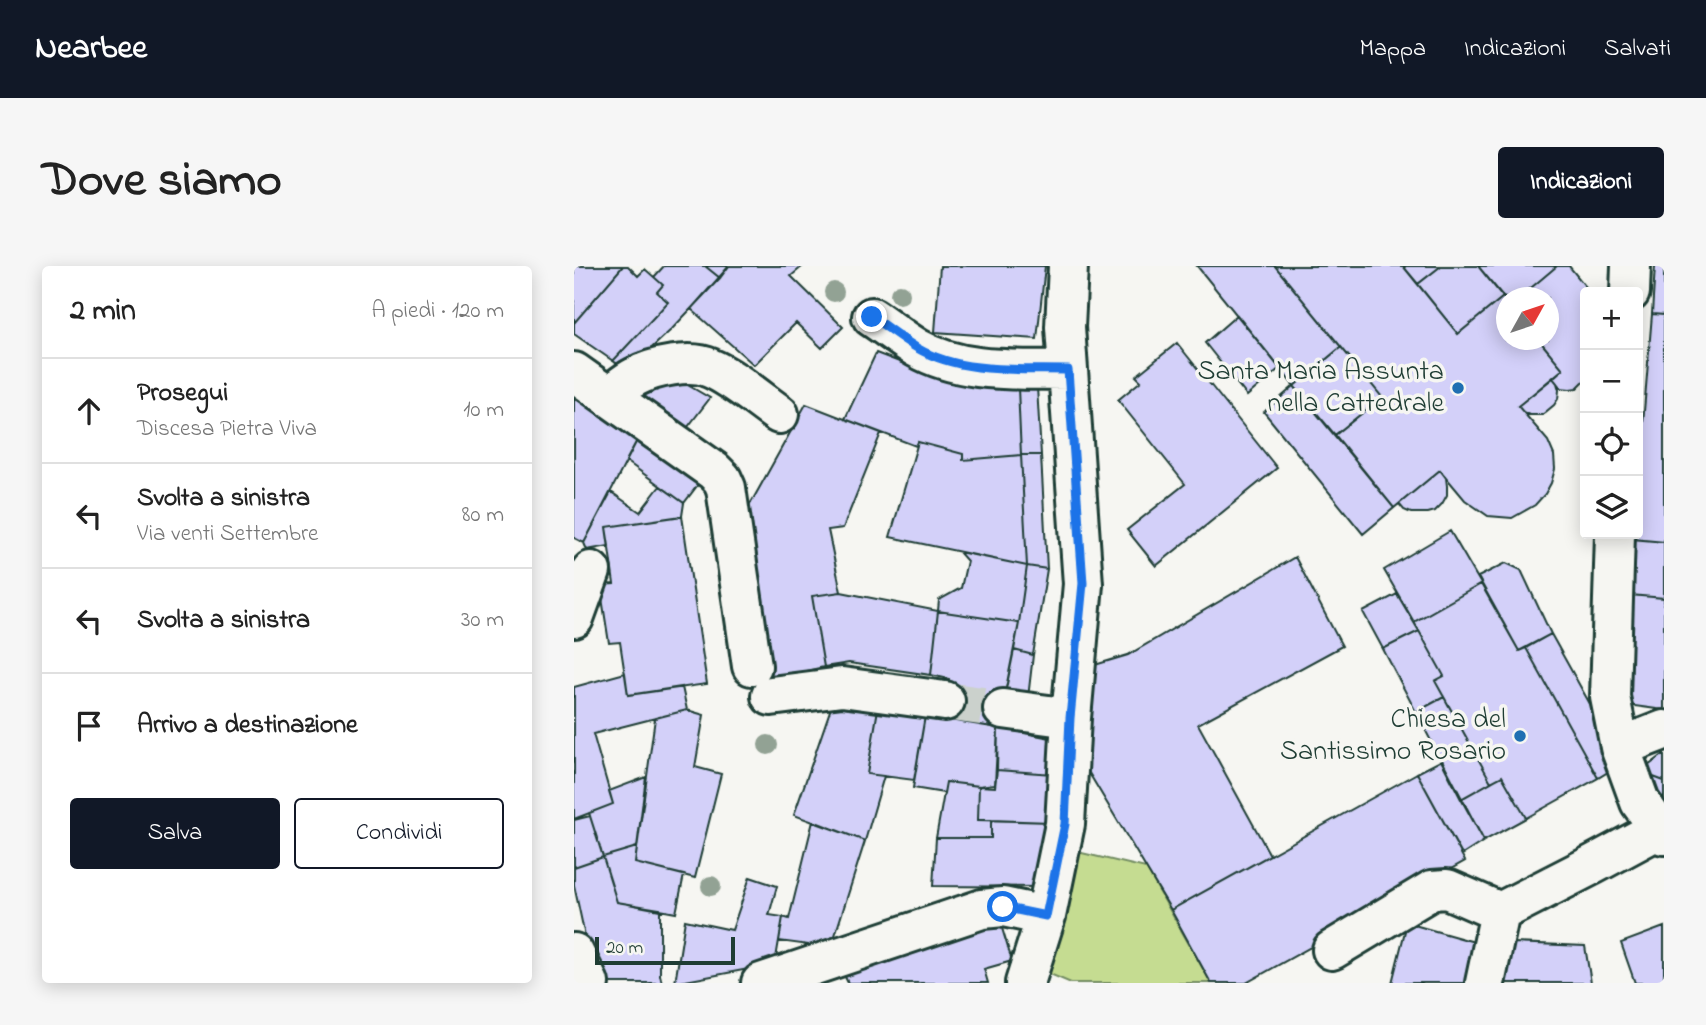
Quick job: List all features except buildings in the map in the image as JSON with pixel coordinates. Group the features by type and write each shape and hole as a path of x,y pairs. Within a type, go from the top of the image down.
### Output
{"street":[{"path":"1025,983 1046,916 1065,824 1070,718 1083,583 1065,327 1068,266"},
{"path":"1630,287 1632,266"},
{"path":"872,317 919,349 960,364 1068,370"},
{"path":"608,396 633,377 643,373 697,364 720,373 779,414"},
{"path":"574,372 722,479 726,488 761,681 842,687 945,701"},
{"path":"1500,912 1662,832 1640,802 1620,747 1610,696 1615,539"},
{"path":"574,618 591,571"},
{"path":"1003,709 1070,718"},
{"path":"1620,747 1664,730"},
{"path":"1332,950 1432,890 1447,889 1500,912"},
{"path":"761,983 982,909 1003,907 1046,916"},
{"path":"1485,983 1500,912"},
{"path":"574,953 589,983"}],"green space":[{"path":"1069,850 1146,868 1211,983 1071,983 1045,972"}],"tunnel":[{"path":"945,701 1003,709"}],"place":[{"name":"Santa Maria Assunta nella Cattedrale","path":"1458,388"},
{"name":"Chiesa del Santissimo Rosario","path":"1520,736"}],"route":[{"path":"872,317 919,349 960,364 1068,370 1083,583 1070,718 1065,824 1046,916 1003,907"}]}
